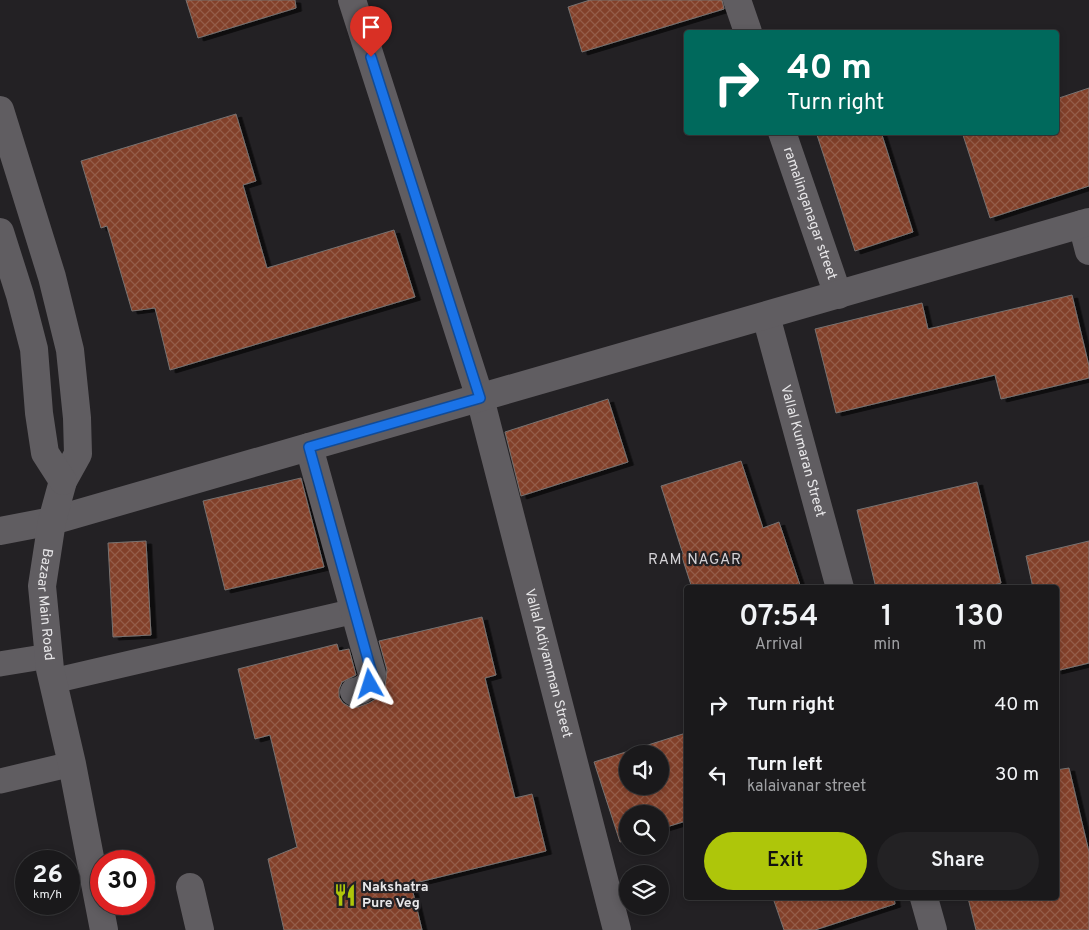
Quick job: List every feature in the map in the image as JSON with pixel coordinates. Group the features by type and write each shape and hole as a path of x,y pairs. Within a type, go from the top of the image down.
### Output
{"street":[{"name":"Vallal Adiyamman Street","path":"352,0 480,398 617,930"},
{"path":"737,0 747,30"},
{"name":"Bazaar Main Road","path":"0,110 52,277 70,350 77,418 78,454 63,481 52,522 42,586 51,668 72,764 104,930"},
{"name":"ramalinganagar street","path":"783,135 838,295"},
{"path":"0,531 52,522 1085,223 1089,251"},
{"path":"0,232 20,295 34,349 44,453 63,481"},
{"name":"Vallal Kumaran Street","path":"766,316 839,585"},
{"path":"309,447 372,674 370,684 354,692"},
{"path":"190,887 200,930"},
{"path":"925,900 933,930"}],"lane":[{"path":"0,664 51,668 355,611"},
{"path":"0,781 72,764"}],"building":[{"path":"186,0 295,0 296,8 198,38"},
{"path":"590,0 722,0 724,9 582,52 568,7"},
{"path":"1089,88 1089,186 990,218 963,135 1059,135 1059,98"},
{"path":"236,114 256,181 243,185 267,268 394,230 415,297 170,370 155,308 132,311 107,226 101,228 81,161"},
{"path":"817,135 882,135 913,232 855,251"},
{"path":"1072,295 1089,366 1089,378 1001,399 995,375 836,413 815,329 922,303 928,329"},
{"path":"608,399 628,462 521,496 505,432"},
{"path":"741,461 763,528 779,522 800,585 691,585 661,486"},
{"path":"301,478 324,567 225,590 203,501"},
{"path":"977,482 1001,583 994,585 875,585 857,510"},
{"path":"146,541 151,635 113,637 108,543"},
{"path":"1089,541 1089,663 1059,670 1059,585 1032,585 1026,556"},
{"path":"482,617 496,675 485,678 515,798 532,794 546,851 411,884 422,930 284,930 268,859 297,847 270,735 255,739 238,669 337,644 339,651 349,649 356,675 342,682 339,689 339,697 343,703 350,707 358,707 379,697 385,687 387,670 379,641"},
{"path":"684,734 684,822 669,826 669,805 619,805 619,839 594,762 619,754 619,795 669,795 669,745 648,745"},
{"path":"1069,768 1089,852 1089,930 976,930 968,900 1059,900 1059,770"},
{"path":"774,900 894,900 895,904 815,930 784,930"}],"place":[{"name":"Nakshatra Pure Veg","path":"345,895"}],"district":[{"name":"RAM NAGAR","path":"695,560"}],"route":[{"path":"370,684 372,674 309,447 480,398 371,57"}]}
